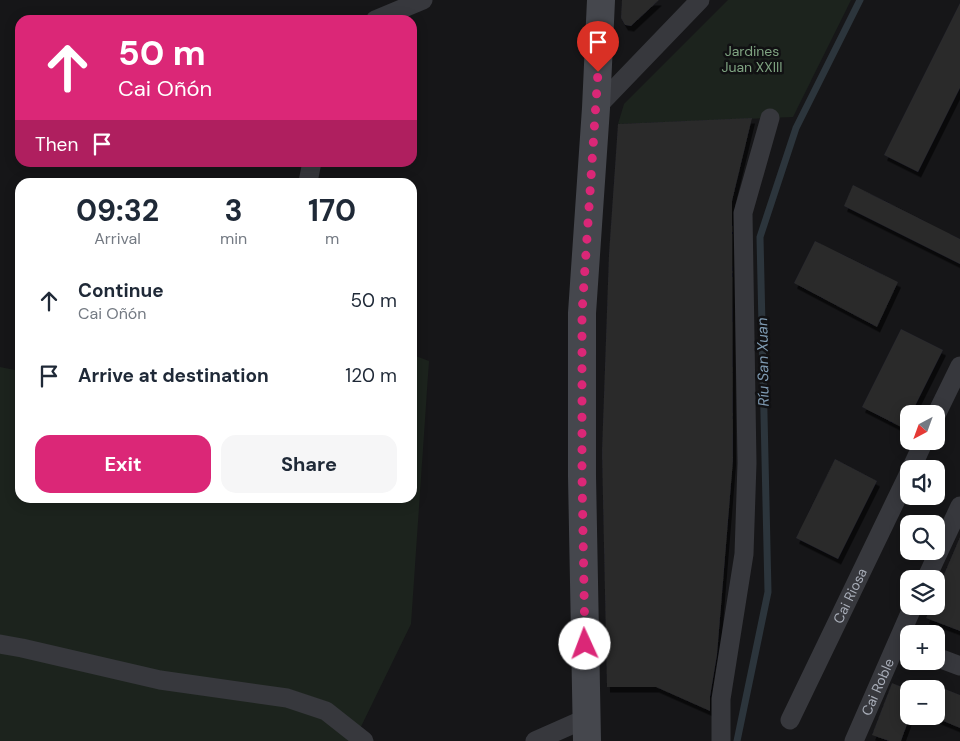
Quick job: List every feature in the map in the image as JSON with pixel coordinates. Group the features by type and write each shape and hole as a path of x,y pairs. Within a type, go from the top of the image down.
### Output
{"street":[{"path":"387,15 423,0"},
{"path":"535,741 587,729 582,476 582,313 602,0"},
{"path":"596,108 700,0"},
{"path":"721,741 721,699 744,554 748,463 743,213 770,118"},
{"path":"941,405 959,371"},
{"name":"Cai Riosa","path":"790,720 900,491"},
{"path":"930,570 960,506"},
{"path":"0,644 160,680 287,698 326,711 364,741"},
{"name":"Cai Roble","path":"855,741 900,649"},
{"path":"945,660 960,666"}],"green space":[{"name":"Jardines Juan XXIII","path":"728,0 851,0 793,117 618,124 624,104"},
{"path":"417,356 429,361 411,624 354,741 0,741 0,367 15,370 15,503 417,503"}],"building":[{"path":"622,0 659,0 631,26 625,25 621,18"},
{"path":"960,3 960,88 918,172 884,155"},
{"path":"752,118 732,201 733,460 717,655 710,697 710,711 656,687 607,687 602,452 609,254 618,124"},
{"path":"853,185 960,239 960,264 844,206"},
{"path":"815,241 898,282 877,327 794,283"},
{"path":"901,329 943,350 916,405 900,405 900,426 862,407"},
{"path":"835,459 877,481 838,559 796,538"},
{"path":"960,537 960,631 926,618 927,615 945,615 945,572"},
{"path":"892,683 900,686 900,725 907,725 901,741 889,741 872,735"},
{"path":"945,689 960,695 960,728 945,722"}],"waterway":[{"name":"Ríu San Xuan","path":"737,741 768,592 760,237 796,128 860,0"}],"route":[{"path":"585,644 582,313 598,72"}]}
